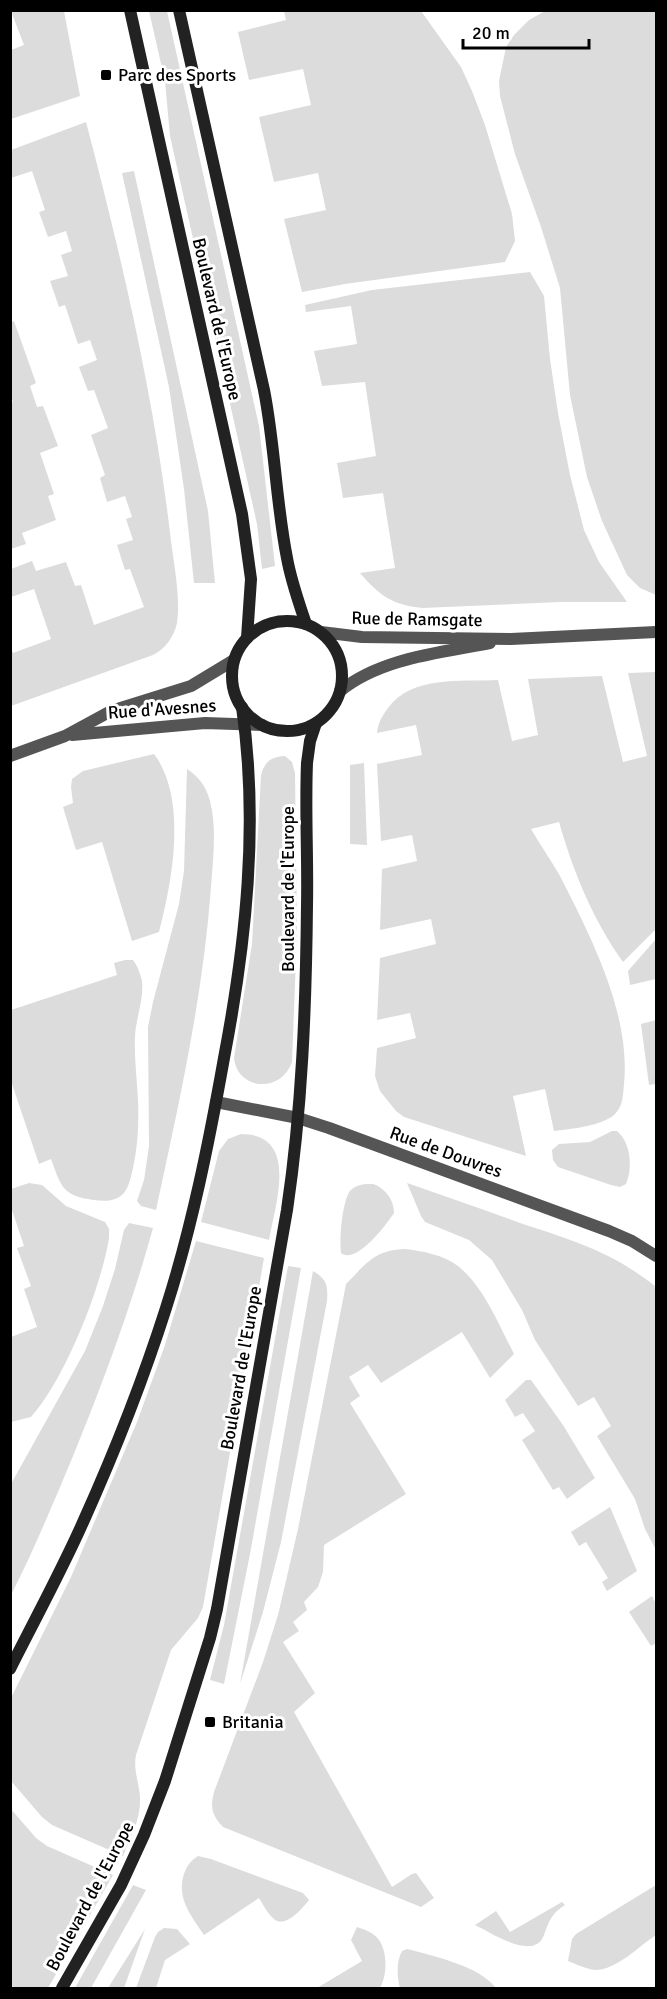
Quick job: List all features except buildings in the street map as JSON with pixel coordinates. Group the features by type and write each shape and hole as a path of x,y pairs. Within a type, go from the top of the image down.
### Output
{"street":[{"name":"Boulevard de l'Europe","path":"130,10 242,514 251,579 247,638"},
{"name":"Boulevard de l'Europe","path":"179,10 264,390 273,440 285,551 294,590 306,624"},
{"path":"287,620 306,624 321,632 329,640 340,659 342,675 340,691 330,711 306,728 290,731 262,725 242,707 233,687 232,670 240,646 255,631 272,622 287,620"},
{"name":"Rue de Ramsgate","path":"321,632 362,637 511,639 657,632"},
{"name":"Rue de Ramsgate","path":"340,691 357,679 394,663 511,639"},
{"name":"Rue d'Avesnes","path":"10,756 65,736 111,711 191,686 234,660"},
{"name":"Boulevard de l'Europe","path":"10,1669 84,1521 139,1386 177,1270 216,1102 239,973 246,897 250,791 249,754 242,707"},
{"name":"Boulevard de l'Europe","path":"62,1989 121,1885 144,1835 165,1781 217,1609 286,1210 298,1118 305,1015 306,789 310,741 316,723"},
{"name":"Rue d'Avesnes","path":"65,736 188,724 262,725"},
{"name":"Rue de Douvres","path":"216,1102 298,1118 609,1231 632,1240 657,1256"}],"shaded area":[{"path":"11,11 64,11 80,96 11,119 11,50 24,45"},
{"path":"149,11 167,11 259,426 275,566 262,569 257,524 170,136 165,81"},
{"path":"284,11 421,11 461,67 485,125 512,214 515,241 505,262 302,292 284,219 326,210 318,173 274,182 259,117 311,105 303,69 249,80 238,32 286,20"},
{"path":"545,11 656,11 656,595 640,588 627,575 602,521 587,477 570,395 560,288 515,154 500,96 499,81 506,47 529,20"},
{"path":"86,122 124,274 146,378 176,578 177,623 168,642 153,655 11,706 11,648 13,653 51,639 34,589 11,597 11,569 32,561 36,571 66,562 75,586 81,585 94,625 144,607 130,569 125,570 117,545 133,540 126,519 132,517 125,496 107,502 100,478 105,475 91,435 108,428 94,390 88,391 79,367 97,360 90,340 78,344 65,305 59,307 50,281 68,276 61,255 72,251 66,231 48,237 39,212 45,210 32,171 11,178 11,150"},
{"path":"134,171 208,511 215,583 194,583 184,489 169,387 122,173"},
{"path":"530,272 544,296 558,413 584,530 599,562 627,602 560,602 422,608 394,601 380,593 360,573 395,568 383,493 343,498 337,463 376,456 365,382 322,386 314,351 357,344 351,306 306,312 305,305 372,290"},
{"path":"14,321 36,383 30,386 37,407 43,406 58,446 40,453 54,494 48,496 56,520 22,533 26,544 11,549 10,404 13,402 10,393 10,323"},
{"path":"656,672 656,929 623,962 602,929 585,895 559,822 531,829 560,876 584,924 615,1004 625,1057 620,1107 615,1114 603,1121 554,1131 545,1089 513,1096 526,1156 404,1117 396,1111 380,1091 375,1076 377,1048 416,1038 410,1013 377,1020 380,958 436,944 431,919 380,930 382,869 417,861 412,835 381,841 377,764 422,755 416,725 377,733 382,717 398,697 424,685 438,682 498,680 512,741 538,735 528,679 602,676 623,762 647,756 628,673"},
{"path":"154,754 165,773 171,794 174,817 172,866 159,932 132,941 102,842 76,850 63,807 73,803 72,779 83,771"},
{"path":"285,756 292,762 295,773 297,932 292,1062 279,1079 260,1084 243,1077 237,1069 234,1058 252,944 261,775 264,766 269,761"},
{"path":"364,763 367,845 350,844 350,765"},
{"path":"187,769 201,782 210,801 214,833 213,866 196,1009 156,1210 141,1206 137,1201 144,1180 149,1146 148,1027 179,904 184,871"},
{"path":"656,939 656,979 630,985 628,971"},
{"path":"133,960 142,981 135,1036 137,1142 135,1159 125,1191 119,1197 107,1201 72,1194 60,1181 51,1159 39,1164 11,1081 11,1010 117,975 114,963"},
{"path":"656,1020 656,1084 649,1085 641,1024"},
{"path":"612,1131 617,1131 622,1136 628,1149 630,1163 626,1184 620,1187 558,1167 553,1160 552,1150 559,1144 590,1142"},
{"path":"241,1134 259,1137 271,1146 277,1158 278,1191 269,1240 201,1222 219,1151 228,1139"},
{"path":"29,1183 42,1185 66,1206 105,1222 109,1229 109,1238 90,1307 69,1357 44,1400 31,1417 11,1422 11,1337 37,1327 24,1289 31,1286 17,1248 24,1246 11,1207 11,1189"},
{"path":"407,1183 591,1248 624,1265 656,1287 656,1550 645,1529 635,1499 597,1436 611,1426 594,1397 578,1406 535,1340 522,1310 492,1260 469,1240 425,1222"},
{"path":"373,1184 388,1195 394,1213 378,1234 362,1249 354,1254 341,1253 340,1239 347,1196 355,1187"},
{"path":"129,1223 153,1228 126,1317 71,1461 35,1546 11,1595 11,1484 85,1351 115,1269 124,1230"},
{"path":"196,1241 264,1258 203,1607 198,1618 171,1650 136,1755 140,1797 139,1813 123,1856 52,1825 42,1817 11,1781 11,1698 71,1577 137,1422 165,1345"},
{"path":"405,1249 440,1256 458,1266 483,1295 514,1354 490,1378 462,1332 381,1383 368,1365 349,1377 360,1396 350,1403 406,1494 324,1545 323,1572 318,1587 304,1602 307,1610 293,1622 299,1631 283,1642 315,1693 294,1712 392,1887 416,1873 434,1898 421,1907 223,1827 216,1819 212,1807 214,1792 263,1662 278,1615 298,1529 346,1284 371,1259 386,1252"},
{"path":"288,1266 301,1268 250,1554 224,1684 210,1680 224,1625"},
{"path":"313,1271 326,1283 327,1301 281,1542 263,1612 240,1684"},
{"path":"526,1380 531,1380 563,1425 595,1478 567,1499 559,1487 553,1490 522,1440 535,1431 523,1413 515,1417 505,1400"},
{"path":"610,1507 637,1571 607,1591 602,1582 608,1578 586,1542 579,1546 571,1532"},
{"path":"652,1596 656,1604 656,1643 651,1646 629,1612"},
{"path":"10,1808 36,1838 47,1846 113,1875 48,1988 11,1988"},
{"path":"198,1856 303,1893 309,1900 292,1917 282,1922 271,1916 259,1898 204,1935 186,1906 182,1891 186,1869"},
{"path":"133,1885 146,1890 91,1988 75,1988"},
{"path":"656,1885 656,1935 627,1957 603,1969 585,1968 568,1961 572,1939 576,1934"},
{"path":"562,1902 565,1905 552,1918 539,1943 531,1946 512,1943 475,1925 496,1911 510,1932"},
{"path":"357,1927 375,1935 382,1945 386,1964 380,1988 317,1988 362,1961 351,1940"},
{"path":"164,1928 177,1929 190,1944 165,1960 156,1988 136,1988 155,1937"},
{"path":"145,1929 124,1988 108,1988"},
{"path":"407,1949 467,1968 488,1980 496,1988 400,1988 398,1965 402,1951"}],"place":[{"name":"Parc des Sports","path":"106,75"},
{"name":"Britania","path":"210,1722"}]}
